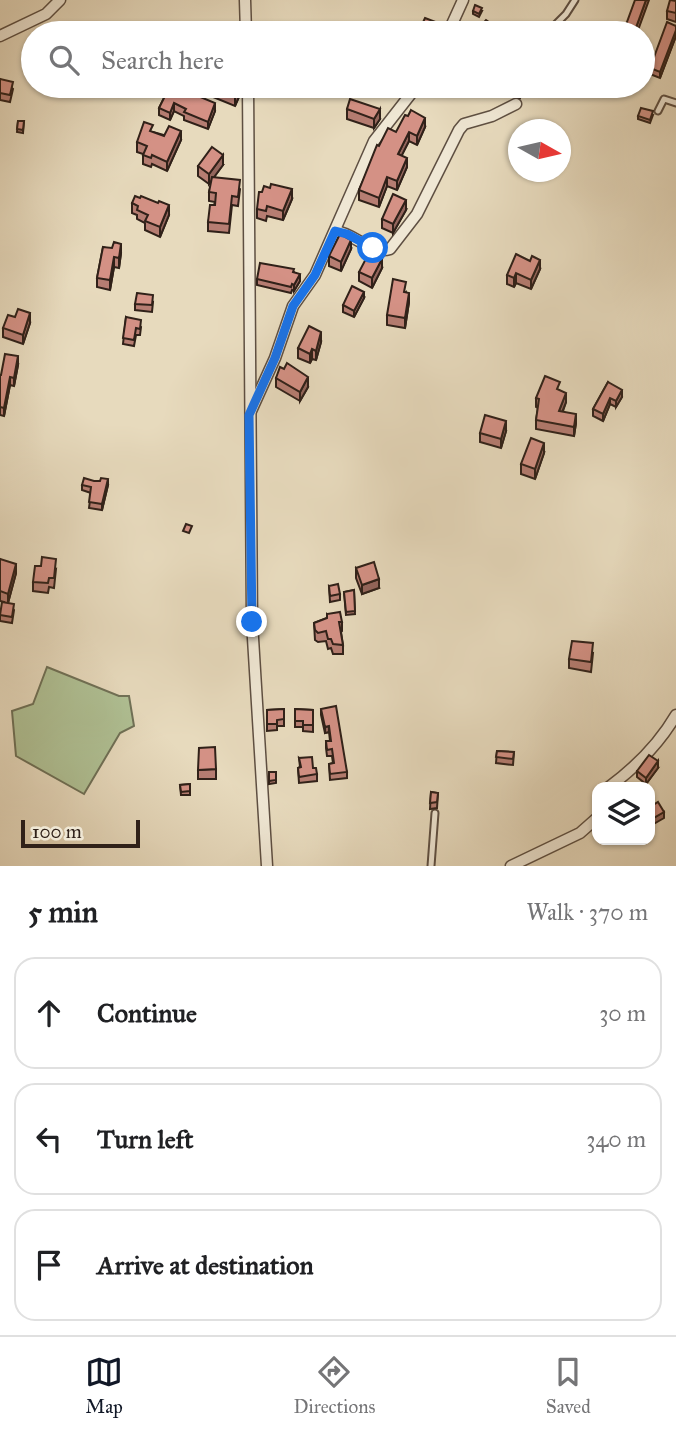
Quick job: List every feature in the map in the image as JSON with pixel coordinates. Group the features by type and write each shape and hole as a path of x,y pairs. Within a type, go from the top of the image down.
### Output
{"street":[{"path":"33,21 47,14 60,0"},
{"path":"245,0 246,21"},
{"path":"453,21 463,0"},
{"path":"0,37 21,27"},
{"path":"248,98 253,663 267,866"},
{"path":"249,415 275,358 293,306 315,275 374,141 408,98"},
{"path":"335,231 379,250 390,249 416,214 464,124 492,117 516,104"},
{"path":"615,782 646,755 676,715"},
{"path":"511,866 580,833 592,822"}],"lane":[{"path":"559,21 575,0"},
{"path":"658,111 664,99 676,103"},
{"path":"431,866 435,813"}],"green space":[{"path":"47,667 119,696 129,696 134,726 120,733 84,794 16,756 12,711 33,704"}],"building":[{"path":"635,0 646,0 638,21 627,21"},
{"path":"670,0 676,1 676,13 667,11"},
{"path":"475,5 482,8 479,14 473,11"},
{"path":"667,22 676,26 660,72 655,70 655,54"},
{"path":"0,79 13,82 10,95 0,93"},
{"path":"164,98 203,98 215,103 208,122 184,112 186,109 174,103 170,113 159,108"},
{"path":"350,99 380,109 374,119 347,109"},
{"path":"641,108 653,111 650,120 638,116"},
{"path":"411,110 425,118 417,136 409,132 398,154 407,158 397,181 387,177 379,198 359,190 377,145 379,146 388,128 396,132 405,115 408,116"},
{"path":"18,121 24,121 23,130 17,129"},
{"path":"144,122 153,125 150,131 164,136 169,126 181,131 167,162 152,155 151,158 143,155 147,146 137,142"},
{"path":"212,147 223,155 209,174 198,166"},
{"path":"212,177 240,180 238,197 232,196 229,224 208,222 210,205 215,205 216,193 209,192"},
{"path":"271,184 292,189 283,211 267,206 266,211 257,209 259,192 262,192 264,186 270,188"},
{"path":"393,194 406,200 393,224 382,219"},
{"path":"135,196 169,205 160,227 145,221 148,215 137,210 138,206 132,203"},
{"path":"340,234 351,240 341,262 329,256"},
{"path":"114,242 121,244 119,258 114,257 110,280 97,278 103,247 112,248"},
{"path":"369,253 382,259 372,278 359,272"},
{"path":"516,254 530,261 532,256 540,260 531,280 516,273 514,278 507,275"},
{"path":"260,263 294,269 293,272 300,274 291,287 257,279"},
{"path":"393,279 406,282 404,292 409,293 405,318 387,315"},
{"path":"352,286 364,292 354,311 343,305"},
{"path":"137,293 153,295 152,305 135,304"},
{"path":"18,309 30,313 23,335 3,328 8,315 15,317"},
{"path":"126,317 141,320 134,340 123,338"},
{"path":"309,326 321,332 316,351 312,349 310,354 298,348"},
{"path":"5,354 18,356 14,378 10,377 4,408 0,407 0,375"},
{"path":"287,363 308,377 300,392 276,378 280,367 284,369"},
{"path":"545,376 560,382 557,389 566,393 559,411 576,414 574,427 536,420 539,399 536,398"},
{"path":"608,382 622,390 616,401 610,398 603,414 593,409"},
{"path":"485,415 506,421 501,439 480,433"},
{"path":"531,438 544,443 535,469 521,464"},
{"path":"84,478 94,481 108,479 102,504 89,502 91,487 82,485"},
{"path":"186,524 192,526 189,533 183,531"},
{"path":"42,557 56,559 54,578 49,578 48,583 33,582 35,566 41,566"},
{"path":"0,559 16,564 8,594 0,591"},
{"path":"374,562 379,579 362,585 356,568"},
{"path":"338,584 340,594 330,596 329,586"},
{"path":"354,590 355,611 346,612 344,592"},
{"path":"2,602 14,604 12,617 0,615"},
{"path":"340,612 343,645 333,644 326,631 318,633 314,623 327,618 327,614"},
{"path":"572,641 593,643 591,662 569,659"},
{"path":"336,706 347,772 330,774 329,764 334,763 332,749 327,750 326,741 331,741 329,726 325,727 321,709"},
{"path":"284,709 284,719 277,720 277,724 267,724 267,710"},
{"path":"295,709 313,710 313,725 303,725 303,721 295,721"},
{"path":"215,747 216,769 198,770 199,748"},
{"path":"497,751 514,752 513,759 496,757"},
{"path":"649,755 658,761 646,778 637,771"},
{"path":"312,757 313,768 316,768 317,774 299,777 299,758"},
{"path":"269,772 276,772 276,780 269,781"},
{"path":"190,784 190,791 181,792 180,785"},
{"path":"431,792 438,793 437,802 430,803"},
{"path":"658,802 664,812 655,817 655,804"}],"route":[{"path":"252,622 249,415 275,358 293,306 315,275 335,231 347,234 373,248"}]}
